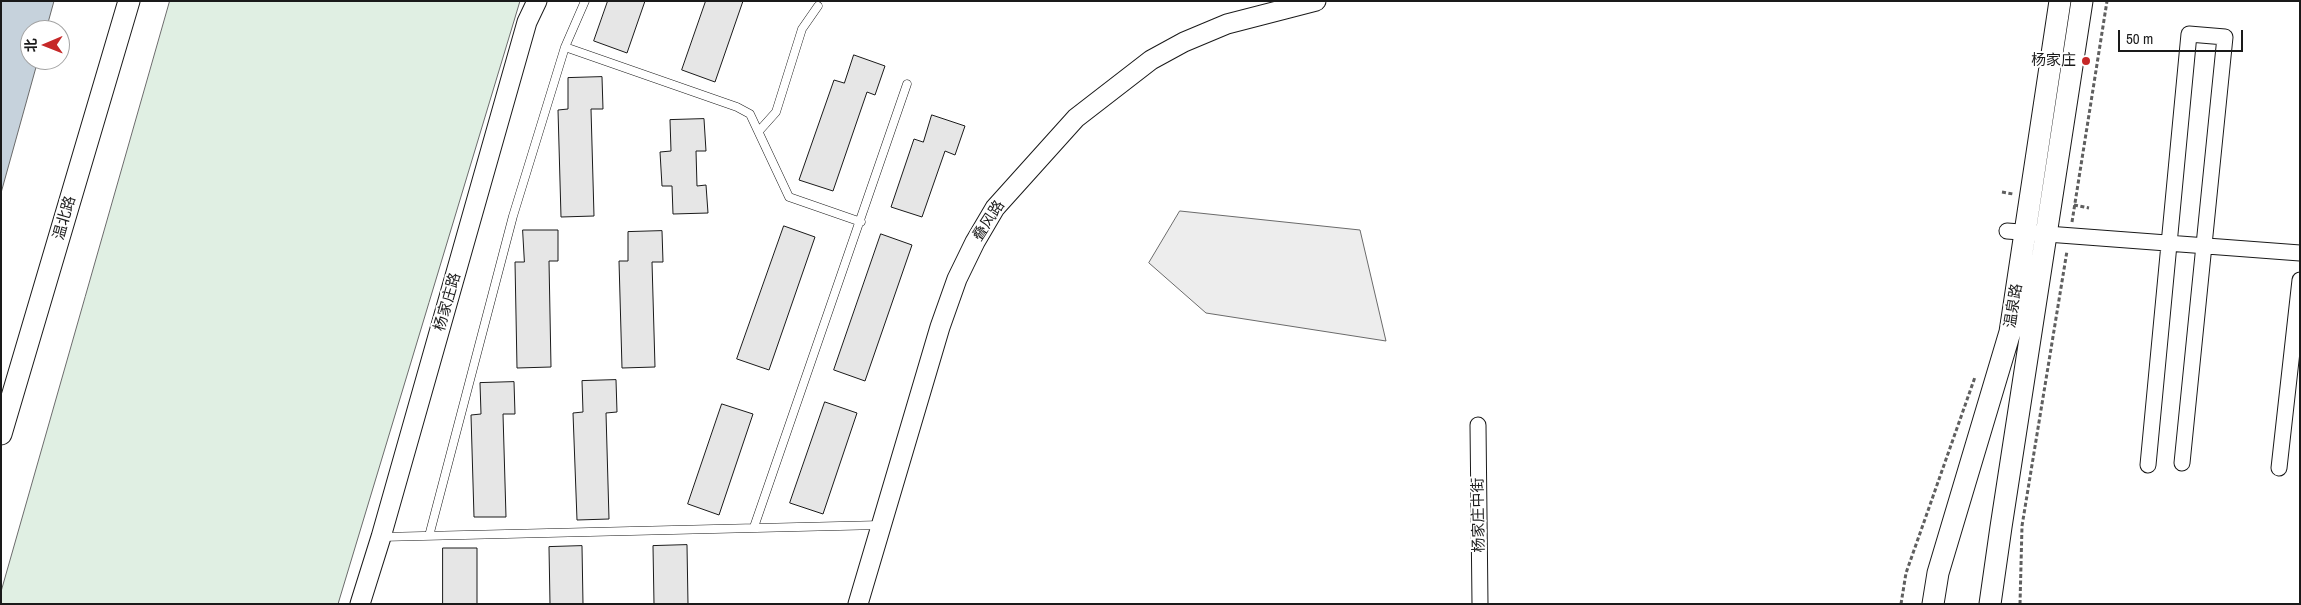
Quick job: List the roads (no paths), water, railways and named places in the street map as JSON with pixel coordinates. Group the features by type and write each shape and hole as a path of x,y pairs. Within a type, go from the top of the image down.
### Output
{"main road":[{"name":"温北路","path":"1,434 129,1"},
{"name":"温泉路","path":"1933,604 1938,573 2010,332 2016,232 2060,1"},
{"name":"温泉路","path":"1990,604 2000,527 2082,1"}],"street":[{"name":"杨家庄路","path":"360,604 381,537 527,22 537,1"},
{"name":"叠风路","path":"858,604 940,326 957,279 975,242 995,208 1076,118 1151,60 1184,42 1227,24 1316,1"},
{"path":"2148,465 2189,34 2225,37 2182,463"},
{"path":"2016,232 2300,253"},
{"path":"2279,468 2300,280"},
{"name":"杨家庄中街","path":"1478,426 1480,604"}],"lane":[{"path":"429,536 513,216 564,48 585,1"},
{"path":"759,131 776,112 802,29 818,6"},
{"path":"564,48 737,107 750,114 789,197 861,222"},
{"path":"754,527 861,222 907,84"},
{"path":"381,537 881,525"}],"place":[{"name":"杨家庄","path":"2086,61"}]}
